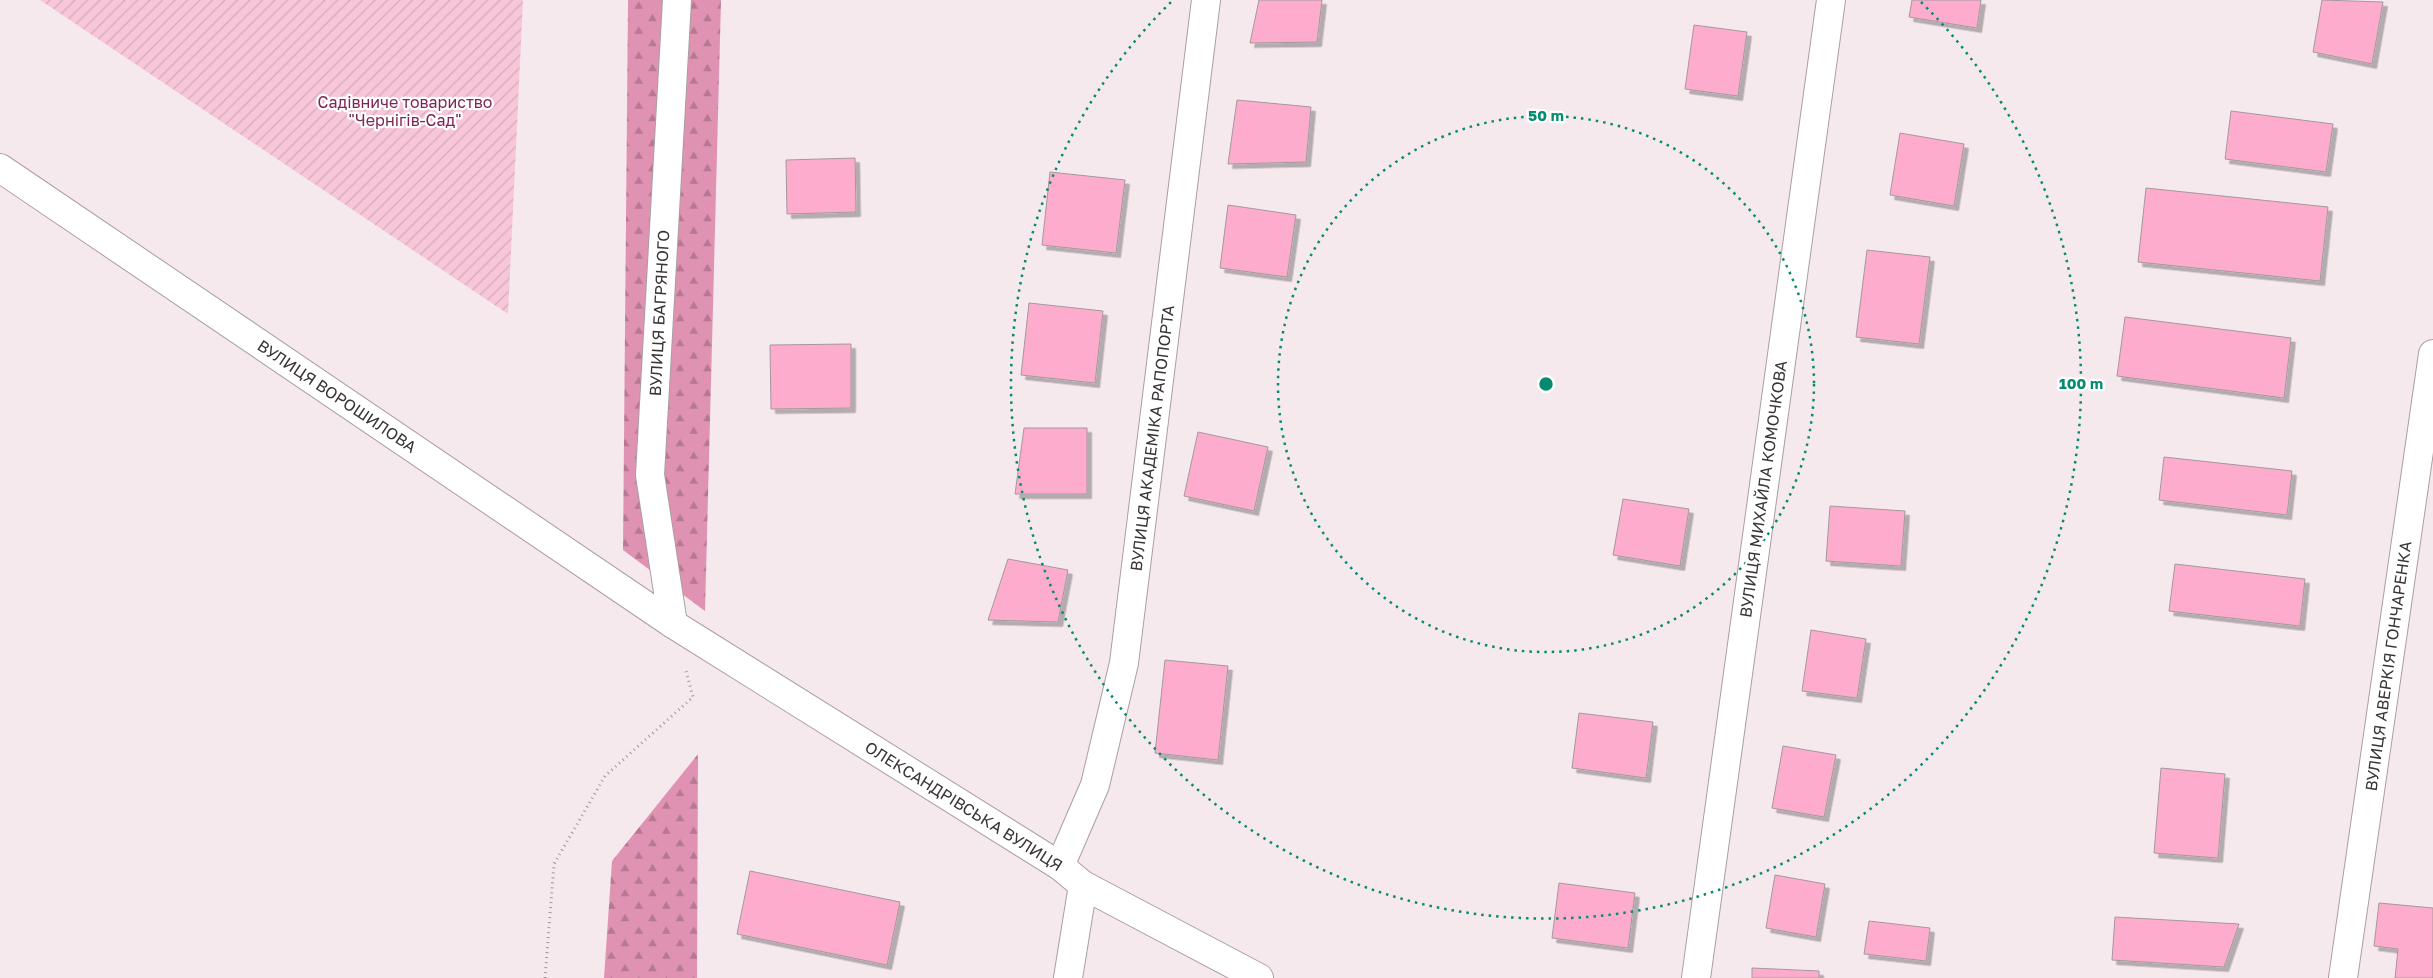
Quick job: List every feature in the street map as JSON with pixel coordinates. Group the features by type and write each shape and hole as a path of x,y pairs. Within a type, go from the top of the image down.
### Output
{"street":[{"name":"ВУЛИЦЯ БАГРЯНОГО","path":"673,624 650,475 677,0"},
{"name":"ВУЛИЦЯ АКАДЕМІКА РАПОПОРТА","path":"1060,866 1095,785 1124,663 1206,0"},
{"name":"ВУЛИЦЯ МИХАЙЛА КОМОЧКОВА","path":"1696,978 1831,0"},
{"name":"ВУЛИЦЯ ВОРОШИЛОВА","path":"0,168 673,624"},
{"name":"ВУЛИЦЯ АВЕРКІЯ ГОНЧАРЕНКА","path":"2343,978 2433,354"},
{"name":"ОЛЕКСАНДРІВСЬКА ВУЛИЦЯ","path":"673,624 1060,866 1083,885 1260,978"},
{"path":"1068,978 1083,885"}],"path":[{"path":"545,978 554,864 605,776 693,697 673,624"}],"green space":[{"name":"Садівниче товариство \"Чернігів-Сад\"","path":"40,0 523,0 508,314"},
{"path":"628,0 721,0 705,611 623,550"},
{"path":"698,754 697,978 604,978 612,861"}],"building":[{"path":"1259,0 1322,0 1317,42 1250,43"},
{"path":"1912,0 1981,0 1977,28 1909,17"},
{"path":"2322,0 2383,2 2372,64 2313,52"},
{"path":"1694,25 1747,32 1738,96 1685,89"},
{"path":"1237,100 1311,107 1306,162 1228,164"},
{"path":"2231,111 2333,124 2326,172 2225,159"},
{"path":"1900,133 1964,144 1954,206 1890,195"},
{"path":"855,158 856,212 787,214 786,160"},
{"path":"1050,172 1125,180 1116,253 1042,245"},
{"path":"2146,188 2328,207 2320,281 2138,262"},
{"path":"1228,205 1296,215 1287,277 1220,268"},
{"path":"1867,250 1930,257 1919,344 1856,337"},
{"path":"1029,303 1103,311 1095,383 1021,375"},
{"path":"2125,317 2291,338 2284,398 2117,376"},
{"path":"851,344 851,408 771,409 770,345"},
{"path":"1024,428 1087,428 1087,494 1015,494"},
{"path":"1198,432 1268,447 1254,511 1184,496"},
{"path":"2164,457 2292,471 2287,515 2159,500"},
{"path":"1623,499 1689,509 1680,566 1613,555"},
{"path":"1830,506 1905,511 1901,566 1826,561"},
{"path":"1008,559 1068,570 1058,622 988,620"},
{"path":"2175,564 2305,579 2300,626 2169,611"},
{"path":"1811,630 1866,639 1857,698 1802,691"},
{"path":"1165,660 1228,666 1218,760 1155,753"},
{"path":"1579,713 1653,722 1646,778 1572,768"},
{"path":"1783,746 1836,755 1824,817 1772,808"},
{"path":"2161,768 2225,774 2218,858 2154,853"},
{"path":"750,871 900,902 887,965 737,934"},
{"path":"1775,875 1825,884 1816,937 1766,928"},
{"path":"1559,883 1635,893 1628,948 1552,938"},
{"path":"2379,903 2433,908 2433,978 2395,978 2398,949 2374,946"},
{"path":"2115,917 2239,924 2224,967 2112,960"},
{"path":"1869,921 1930,928 1926,961 1864,954"},
{"path":"1752,968 1819,971 1819,978 1752,978"}]}
